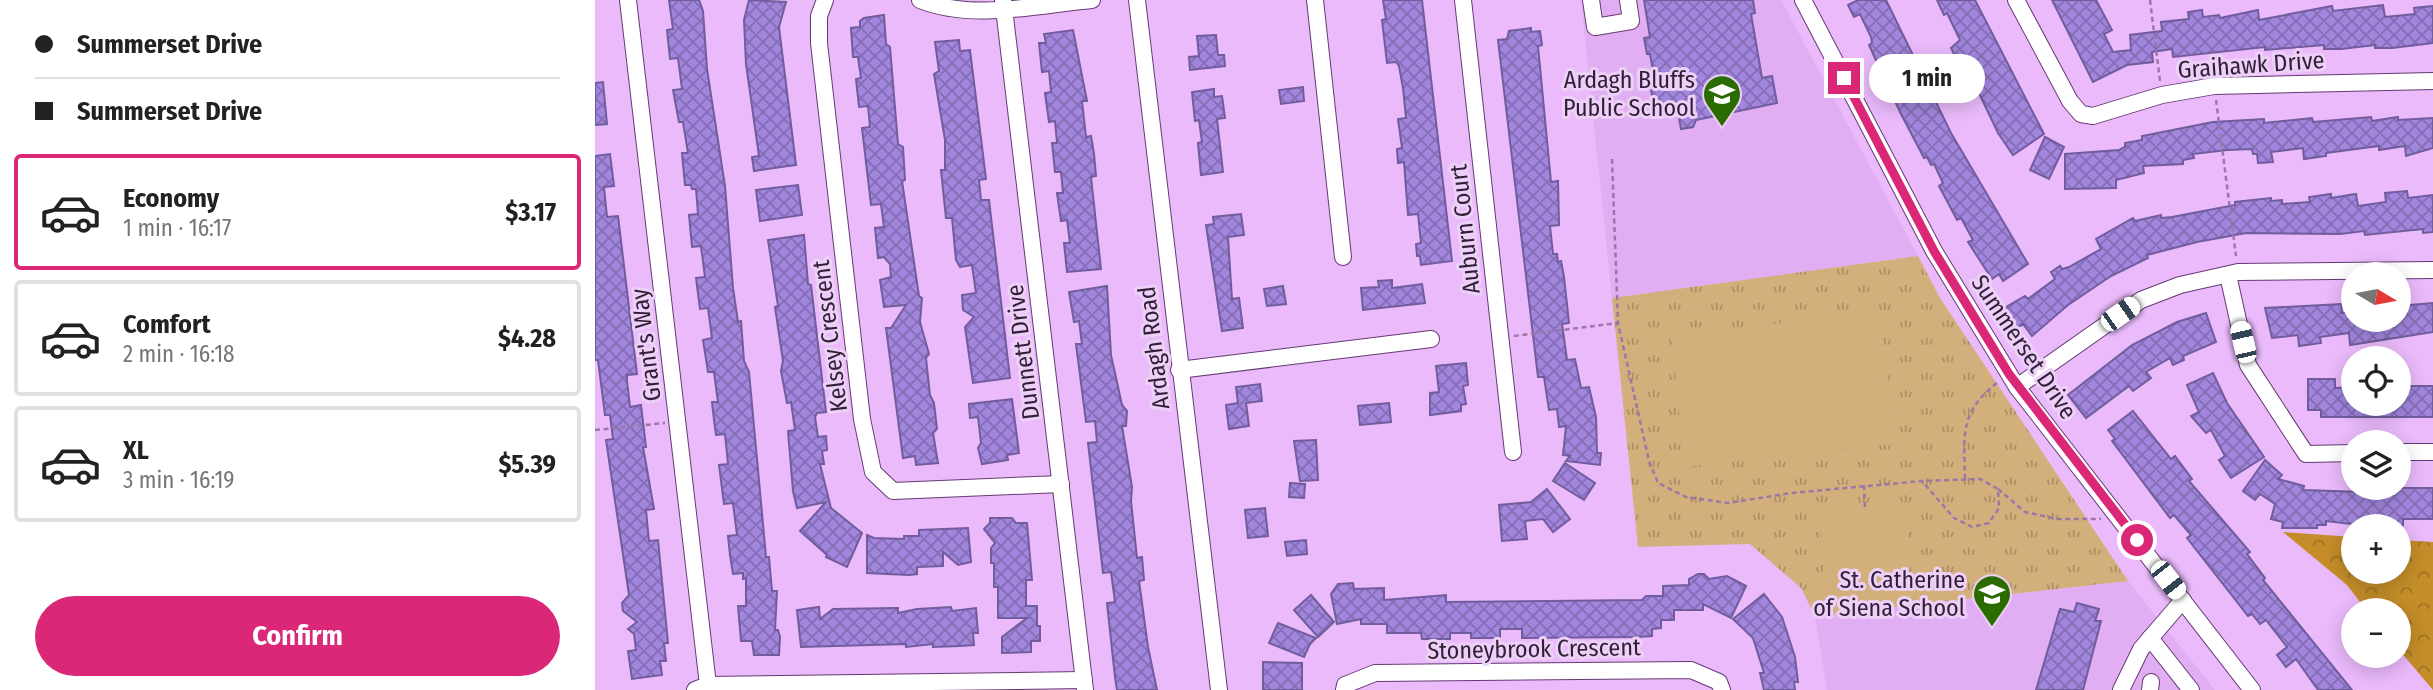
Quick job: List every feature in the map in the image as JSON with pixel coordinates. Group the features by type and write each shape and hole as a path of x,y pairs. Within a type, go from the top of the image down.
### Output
{"street":[{"name":"Grant's Way","path":"628,0 678,422 702,687"},
{"name":"Kelsey Crescent","path":"825,0 819,16 819,43 862,419 873,472 893,491 1061,484"},
{"path":"920,0 943,9 1092,0"},
{"name":"Ardagh Road","path":"1137,0 1219,690"},
{"path":"1315,0 1343,257"},
{"name":"Auburn Court","path":"1463,0 1513,452"},
{"path":"1591,0 1595,27 1631,21 1628,0"},
{"name":"Summerset Drive","path":"1803,0 1934,251 2013,380 2252,690"},
{"name":"Graihawk Drive","path":"2016,0 2070,101 2081,114 2093,116 2162,95 2214,86 2433,81"},
{"name":"Dunnett Drive","path":"1004,4 1085,685"},
{"path":"2013,380 2141,300 2180,285 2233,274 2433,270"},
{"path":"2233,274 2248,365 2306,454 2341,453"},
{"path":"1179,370 1431,339"},
{"path":"2411,453 2433,452"},
{"path":"2120,690 2141,649 2183,600"},
{"path":"2150,638 2191,690"},
{"name":"Stoneybrook Crescent","path":"1344,690 1345,685 1375,673 1678,670 1692,670 1719,682 1722,690"},
{"path":"702,687 1085,685"}],"path":[{"path":"2150,0 2162,95"},
{"path":"2214,86 2233,274"},
{"path":"1612,159 1618,323 1649,461 1657,483 1686,497 1728,503 1864,485 1980,479 1998,489 2025,512 2057,519 2121,520"},
{"path":"1499,337 1618,323"},
{"path":"1965,480 1964,433 1970,411 1982,395 2013,380"},
{"path":"595,430 678,422"},
{"path":"1922,481 1954,518 1972,527 1989,523 1999,508 1998,489"},
{"path":"1864,485 1865,508"}],"shaded area":[{"name":"Ardagh Bluffs Public School","path":"1581,0 1781,0 1918,256 1612,298"},
{"name":"St. Catherine of Siena School","path":"2128,581 2215,690 1827,690 1815,616"}],"green space":[{"path":"1918,256 1940,298 2128,581 1815,616 1801,588 1750,544 1638,547 1612,298"},
{"path":"1880,312 1894,444 1685,467 1671,335"},
{"path":"1899,506 1906,512 1911,567 1905,576 1833,582 1825,573 1820,520 1828,512"},
{"path":"2283,532 2341,536 2341,580"},
{"path":"2411,541 2433,542 2433,690 2411,664 2411,598 2357,598 2347,585 2411,584"}],"building":[{"path":"669,0 699,0 703,11 707,69 725,186 733,288 738,322 741,321 744,361 749,372 766,557 769,557 772,591 777,591 775,630 778,630 780,637 779,655 754,655 752,641 741,641 738,606 746,606 746,578 743,579 743,573 733,574 730,555 728,536 737,535 733,503 724,504 719,465 728,464 725,434 716,435 712,402 718,402 714,372 708,372 703,340 712,338 708,308 700,309 696,278 705,277 701,246 692,247 689,215 698,214 696,189 685,185 682,153 688,153 683,122 679,122 673,90 682,89 678,58 670,59 667,30 673,29"},
{"path":"749,0 786,2 779,27 796,165 754,171 752,157 759,156 746,64 744,20"},
{"path":"1383,0 1422,0 1452,261 1421,265 1420,256 1417,256 1416,244 1421,243 1418,214 1408,215 1404,162 1398,163 1397,149 1402,148 1398,119 1406,118 1403,88 1399,66 1396,62 1387,63 1382,20 1386,19"},
{"path":"1644,0 1753,0 1755,13 1751,14 1762,78 1772,76 1777,103 1696,120 1693,127 1681,129 1678,112 1659,115 1657,104 1653,104 1651,88 1656,87 1644,38 1650,37"},
{"path":"1858,0 1886,0 1951,133 2028,264 2003,281 1999,274 1992,279 1968,242 1973,240 1961,218 1957,220 1939,186 1943,183 1934,164 1931,165 1927,157 1924,158 1901,114 1869,45 1872,43 1871,37 1860,14 1854,17 1848,5"},
{"path":"1937,0 1975,0 2044,134 2013,155 1998,133 1976,87 1983,84 1970,58 1957,60 1951,48 1960,40 1947,13 1944,15"},
{"path":"2052,0 2096,0 2112,30 2104,34 2113,52 2131,50 2130,35 2162,31 2161,22 2189,19 2188,12 2202,10 2203,17 2219,15 2220,18 2258,10 2259,20 2332,6 2333,11 2383,5 2385,17 2415,14 2414,8 2433,6 2433,43 2392,48 2375,48 2375,45 2324,49 2324,45 2265,50 2265,47 2173,57 2172,49 2152,52 2153,62 2127,65 2093,82"},
{"path":"884,15 886,44 890,47 898,144 903,147 905,180 902,181 919,296 922,298 920,322 929,354 926,358 937,429 933,433 938,463 916,465 915,456 903,458 886,328 891,328 906,305 884,307 880,280 891,277 890,264 884,257 878,258 875,228 884,227 881,204 871,205 862,128 870,127 868,106 859,107 856,79 861,78 858,57 853,57 851,28 860,27 860,21 864,18"},
{"path":"1531,28 1531,32 1540,31 1542,45 1538,46 1551,182 1558,181 1559,225 1550,226 1553,254 1557,254 1558,262 1561,261 1564,277 1569,323 1562,324 1567,360 1575,359 1581,388 1589,387 1596,417 1600,465 1566,461 1570,456 1563,455 1566,426 1559,427 1557,409 1549,410 1544,377 1538,377 1498,40 1507,39 1509,31"},
{"path":"1073,30 1087,101 1082,101 1086,137 1091,136 1094,154 1096,176 1091,177 1101,269 1067,272 1064,243 1070,243 1067,220 1061,221 1057,193 1063,193 1061,172 1055,172 1052,143 1057,143 1055,121 1049,122 1045,93 1051,92 1049,71 1042,72 1039,43 1046,43 1044,34"},
{"path":"1216,35 1218,55 1224,55 1225,66 1190,70 1189,57 1199,56 1197,36"},
{"path":"959,40 960,51 970,50 986,179 979,180 981,200 989,200 1010,378 973,383 965,327 974,317 963,310 962,295 976,293 972,265 960,267 956,260 952,218 946,218 941,170 945,170 945,140 934,74 939,71 935,42"},
{"path":"603,82 607,124 595,125 595,83"},
{"path":"1303,87 1304,101 1281,104 1279,90"},
{"path":"1214,89 1214,97 1222,96 1225,118 1217,119 1223,172 1201,175 1198,143 1202,142 1199,120 1195,121 1192,92"},
{"path":"2371,117 2372,121 2398,117 2398,120 2433,118 2433,148 2406,156 2405,146 2379,150 2379,146 2326,153 2326,156 2304,159 2303,148 2271,152 2273,162 2258,163 2257,154 2253,154 2252,149 2227,150 2193,154 2194,158 2183,160 2183,164 2143,166 2144,173 2116,180 2116,188 2065,189 2065,154 2119,150 2125,147 2125,143 2142,140 2142,136 2213,122 2264,119 2264,123 2312,118 2313,122"},
{"path":"2045,137 2064,147 2049,179 2030,170"},
{"path":"610,154 614,186 604,187 607,217 618,216 637,374 627,375 630,407 641,405 646,447 643,447 654,509 646,510 649,541 658,540 668,643 664,643 666,661 660,661 662,675 632,679 628,651 636,650 634,634 628,629 637,622 623,611 622,603 629,595 606,440 613,439 610,415 605,415 598,360 595,360 595,156"},
{"path":"798,185 802,215 760,221 756,190"},
{"path":"2407,191 2408,198 2433,195 2433,232 2423,233 2423,229 2365,235 2364,231 2340,234 2246,233 2147,255 2148,258 2111,276 2068,305 2032,336 2023,324 2016,329 2001,310 2025,296 2028,299 2055,279 2051,272 2060,266 2062,269 2069,267 2101,249 2096,239 2133,218 2135,221 2161,215 2161,218 2172,217 2235,205 2235,202 2271,198 2271,201 2282,200 2282,204 2310,202 2309,197 2331,194 2331,198 2356,194 2358,206 2386,202 2385,193"},
{"path":"1241,214 1244,235 1228,237 1232,299 1239,298 1243,328 1222,331 1206,225 1214,224 1213,217"},
{"path":"804,235 826,412 817,413 815,417 818,437 826,436 827,450 822,451 824,464 820,464 831,508 862,533 847,567 826,557 827,555 800,531 826,502 797,508 793,491 788,431 795,430 791,402 787,403 781,371 783,361 775,307 778,306 768,240"},
{"path":"1392,280 1392,288 1422,284 1425,303 1363,310 1361,288 1379,287 1378,281"},
{"path":"1107,286 1111,355 1122,405 1127,411 1126,426 1122,426 1132,487 1137,558 1142,557 1144,580 1139,581 1157,690 1117,690 1115,677 1107,603 1115,602 1111,572 1103,573 1088,443 1097,442 1095,421 1086,422 1076,344 1082,344 1079,321 1074,322 1069,292"},
{"path":"1283,286 1286,304 1267,306 1264,289"},
{"path":"2433,303 2433,332 2350,345 2349,333 2320,337 2321,343 2299,346 2298,335 2272,338 2265,308 2341,304 2341,332 2411,332 2411,305"},
{"path":"2206,313 2216,342 2183,356 2184,360 2173,365 2170,358 2146,372 2151,378 2133,391 2129,386 2086,418 2068,395 2132,345 2177,322"},
{"path":"1466,363 1468,385 1463,386 1466,404 1461,405 1461,411 1430,415 1430,393 1439,392 1436,366"},
{"path":"2213,373 2227,403 2264,457 2231,478 2219,460 2225,456 2211,430 2206,433 2191,416 2199,412 2187,385"},
{"path":"2308,379 2335,379 2335,388 2341,388 2341,416 2411,416 2411,386 2433,386 2433,417 2321,417 2321,410 2308,410"},
{"path":"1260,384 1262,401 1246,403 1249,426 1229,429 1226,405 1238,403 1236,387"},
{"path":"1012,399 1019,453 1007,455 1008,460 982,464 978,448 981,443 978,417 970,418 969,404"},
{"path":"1389,403 1391,422 1360,425 1358,406"},
{"path":"2133,411 2171,459 2175,456 2192,479 2189,481 2250,552 2247,554 2265,578 2263,580 2352,690 2318,690 2296,659 2286,667 2277,655 2287,647 2266,620 2260,624 2252,614 2248,616 2187,538 2191,535 2174,515 2170,518 2112,441 2115,439 2108,430"},
{"path":"1316,440 1318,480 1300,481 1294,441"},
{"path":"2265,460 2282,475 2278,479 2304,486 2303,490 2341,491 2341,500 2411,500 2411,488 2433,488 2433,519 2411,519 2411,514 2341,514 2341,523 2326,521 2326,525 2317,525 2317,528 2282,528 2283,522 2271,519 2275,504 2260,494 2255,500 2243,491"},
{"path":"1565,463 1595,483 1584,500 1553,481"},
{"path":"1290,483 1305,484 1304,498 1289,497"},
{"path":"1547,489 1570,519 1553,532 1543,519 1525,521 1527,539 1502,541 1499,505 1531,502"},
{"path":"1265,508 1268,536 1248,538 1245,510"},
{"path":"990,518 1012,518 1016,523 1027,523 1032,580 1026,580 1026,606 1037,606 1037,626 1040,626 1040,641 1031,641 1031,652 1002,653 1002,637 1027,618 998,618 998,587 994,587 994,563 991,563 991,548 995,543 984,529 990,523"},
{"path":"968,528 971,562 958,565 943,552 943,566 917,567 917,574 867,573 867,535 874,538 904,539 904,536 919,536 919,530"},
{"path":"1306,540 1307,554 1287,556 1285,542"},
{"path":"1704,574 1709,579 1727,576 1746,586 1731,618 1703,604 1703,610 1674,610 1674,620 1661,620 1661,628 1652,629 1652,636 1637,637 1522,638 1522,629 1500,629 1500,638 1471,638 1471,633 1450,633 1450,639 1422,639 1421,633 1387,633 1387,624 1361,624 1361,619 1337,624 1331,594 1338,584 1353,583 1354,589 1384,588 1384,600 1446,595 1446,602 1642,600 1646,596 1663,596 1663,586 1689,585 1689,579"},
{"path":"1764,594 1782,617 1795,657 1798,682 1794,682 1795,690 1764,690 1760,673 1764,673 1753,638 1733,619"},
{"path":"1311,595 1334,622 1318,637 1294,610"},
{"path":"2077,603 2099,609 2095,621 2101,621 2083,690 2036,690 2060,609 2074,612"},
{"path":"819,607 820,619 833,609 898,608 898,613 917,609 951,607 952,611 976,608 978,633 973,633 974,645 801,647 797,610"},
{"path":"1278,623 1316,638 1304,657 1269,643"},
{"path":"1263,662 1302,663 1302,690 1263,690"}],"place":[{"name":"Ardagh Bluffs Public School","path":"1722,128"},
{"name":"St. Catherine of Siena School","path":"1992,628"}],"route":[{"path":"1844,78 1934,251 2017,387 2137,540"}]}
